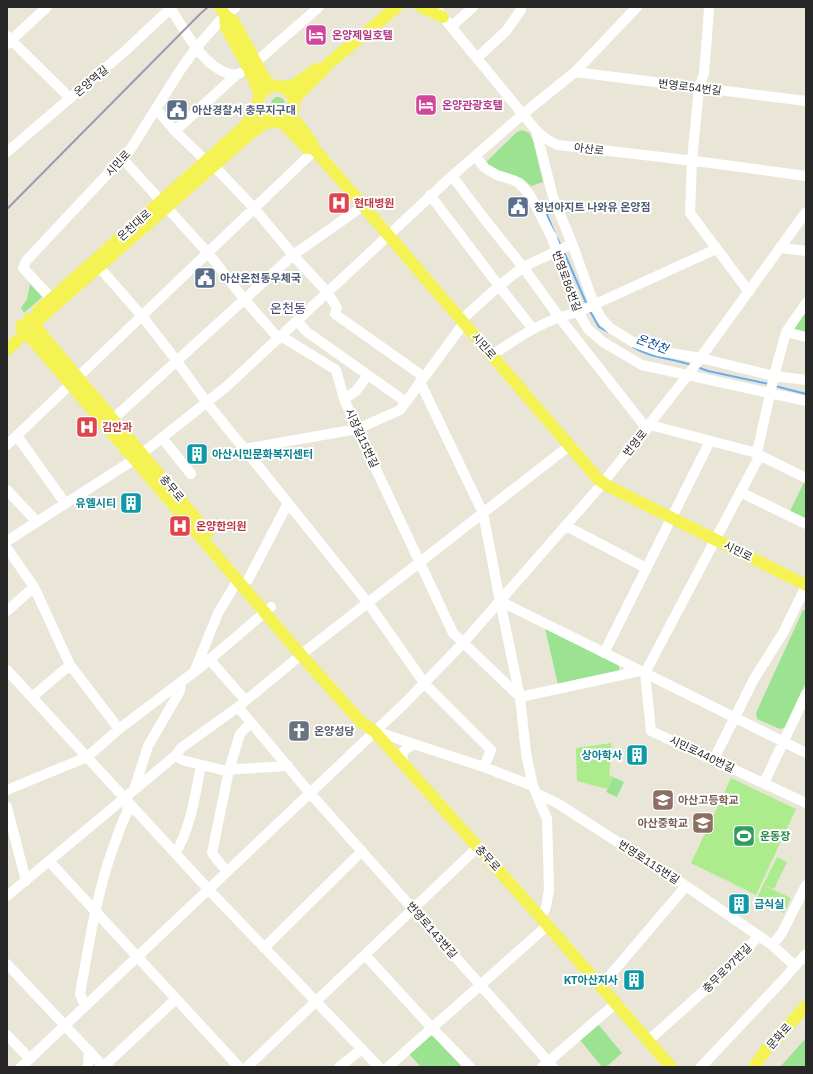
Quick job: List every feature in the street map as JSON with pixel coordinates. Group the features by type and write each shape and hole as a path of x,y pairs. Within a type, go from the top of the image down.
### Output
{"main road":[{"path":"421,7 443,16"},
{"path":"294,101 299,93 322,73 328,64 400,8"},
{"path":"223,11 226,27 253,66 268,82 291,93 294,101 294,109 287,118 275,121 262,115 253,66"},
{"path":"260,101 266,89 294,85 319,66 328,64"},
{"name":"온천대로","path":"27,326 51,298 164,204 210,163 244,128 260,101"},
{"name":"시민로","path":"291,114 313,143 315,150 596,476 604,483 671,518 806,584"},
{"name":"온천대로","path":"210,163 261,126 275,121"},
{"name":"시민로","path":"275,121 285,125 307,148 315,150"},
{"name":"온천대로","path":"9,343 27,326 99,267 164,204"},
{"name":"충무로","path":"27,326 304,652 367,717 374,731 671,1067"},
{"name":"충무로","path":"75,381 113,418 139,456 189,508 243,580"},
{"name":"문화로","path":"754,1066 806,1006"}],"street":[{"path":"47,7 8,40 70,98"},
{"path":"171,7 196,48 217,68 227,74 236,75"},
{"name":"온양역길","path":"7,152 124,52 171,7"},
{"path":"223,11 236,7"},
{"path":"175,131 236,75 253,66 319,7"},
{"name":"아산로","path":"435,7 535,129 546,139 558,145 692,160 806,176"},
{"path":"451,27 473,7"},
{"path":"7,541 139,456 207,403 328,293 430,195 523,114 575,72 636,7"},
{"path":"709,7 708,37 704,73 699,88 692,160 690,213 749,292"},
{"path":"477,58 506,31 521,10"},
{"name":"시민로","path":"51,298 23,268 26,261 130,150 196,48 223,11"},
{"name":"번영로54번길","path":"575,72 806,101"},
{"path":"156,109 175,131 210,163 254,208 293,255 328,293 337,308 335,314 422,379 483,513 520,697 526,753 534,790 547,819 549,890 544,922 480,985 388,1067"},
{"path":"535,129 552,197 572,244 594,304 601,318 610,328 633,342 658,351 701,358 774,376 806,380"},
{"path":"542,157 550,147 558,145"},
{"path":"7,445 315,150"},
{"name":"번영로86번길","path":"475,156 485,168 491,172 513,180 525,188 530,195 552,238 578,312 588,329 603,342 642,365 806,401"},
{"path":"122,158 208,253"},
{"path":"794,174 806,183"},
{"path":"452,176 523,267 559,317 649,427 759,454 806,478"},
{"path":"430,195 498,286 533,328"},
{"path":"113,418 293,255 363,206"},
{"name":"번영로","path":"21,1067 425,684 463,643 604,483 649,427 701,358 806,212"},
{"path":"244,449 357,429 400,410 463,321 498,286 523,267 572,244"},
{"path":"780,248 806,251"},
{"path":"492,355 533,328 559,317 578,312 716,249"},
{"name":"시장길15번길","path":"208,253 244,299 280,337 336,370 344,400 357,429 453,633 463,643"},
{"path":"99,267 142,316 207,403 368,603 425,684 491,750 484,767"},
{"path":"520,697 642,672 715,540 759,454 770,393 786,332 806,303"},
{"path":"297,321 307,332 406,402"},
{"path":"786,332 806,337"},
{"path":"344,400 356,391 368,375"},
{"path":"16,436 65,503"},
{"path":"162,438 191,474"},
{"path":"604,653 710,441"},
{"path":"7,896 125,799 176,755 181,748 238,707 304,652 569,446"},
{"path":"7,490 37,522"},
{"path":"740,492 806,524"},
{"path":"194,672 218,613 243,580 288,503"},
{"path":"566,526 646,568"},
{"path":"7,548 34,587 70,666 119,729"},
{"path":"714,759 754,679 783,633 806,584"},
{"path":"7,611 34,587"},
{"path":"500,601 806,753"},
{"path":"7,790 86,757 119,729 194,672 268,609"},
{"path":"463,643 520,697"},
{"path":"209,659 245,700"},
{"path":"32,697 70,666"},
{"path":"7,670 208,889 379,1067"},
{"name":"시민로440번길","path":"642,672 651,731 806,803"},
{"path":"134,790 148,746 180,691 181,682"},
{"path":"764,783 806,694"},
{"path":"238,707 310,793"},
{"path":"227,872 212,853 229,770 240,734 250,723"},
{"name":"번영로115번길","path":"374,731 484,767 557,802 686,886 759,936"},
{"path":"405,765 402,759 403,752 414,744"},
{"path":"176,755 182,760 229,770 288,766"},
{"path":"175,853 180,846 192,811 201,765"},
{"name":"번영로143번길","path":"310,793 480,985 548,1065"},
{"path":"85,1006 80,994 95,911 105,871 123,820 128,811 125,799"},
{"path":"7,807 26,881"},
{"path":"247,1067 478,847"},
{"path":"264,948 362,851"},
{"path":"49,861 239,1067"},
{"path":"772,945 782,933 806,885"},
{"path":"601,986 686,886"},
{"name":"충무로97번길","path":"648,1041 717,980 759,936 772,945 795,966"},
{"path":"701,1067 806,954"},
{"path":"365,955 470,1067"},
{"path":"7,964 104,1067 176,999"},
{"path":"548,1065 615,1004"},
{"path":"7,1035 30,1059"},
{"path":"339,1067 362,1049"},
{"path":"88,1067 89,1050"}],"green space":[{"path":"275,97 281,97 285,101 285,107 281,111 275,111 271,107 271,101"},
{"path":"522,130 529,133 533,140 543,182 531,186 519,177 499,172 485,163 517,132"},
{"path":"30,284 42,297 24,313 21,308 27,299"},
{"path":"806,307 806,334 793,332"},
{"path":"806,480 806,521 789,513"},
{"path":"803,610 806,610 806,682 786,727 780,729 757,719 756,713"},
{"path":"545,628 619,665 619,672 558,685"},
{"path":"611,743 612,751 609,775 613,777 607,789 577,781 576,748"},
{"path":"613,777 624,782 617,797 606,792"},
{"name":"운동장","path":"731,778 796,809 756,895 691,863"},
{"path":"777,857 787,862 774,889 763,885"},
{"path":"763,885 791,898 784,913 756,900"},
{"path":"598,1024 622,1053 606,1067 602,1067 580,1040"},
{"path":"429,1035 433,1036 462,1067 421,1067 409,1054"},
{"path":"806,1038 806,1067 780,1067"}],"waterway":[{"name":"온천천","path":"545,209 554,232"},
{"name":"온천천","path":"557,238 561,246"},
{"name":"온천천","path":"564,252 587,305"},
{"name":"온천천","path":"590,311 599,327 608,332"},
{"name":"온천천","path":"633,347 654,356 691,365"},
{"name":"온천천","path":"697,367 708,371 769,384"},
{"name":"온천천","path":"775,386 806,394"}],"railway":[{"path":"7,209 208,7"}],"place":[{"name":"온양제일호텔","path":"316,35"},
{"name":"온양관광호텔","path":"426,105"},
{"name":"아산경찰서 충무지구대","path":"177,110"},
{"name":"현대병원","path":"339,203"},
{"name":"청년아지트 나와유 온양점","path":"518,207"},
{"name":"아산온천동우체국","path":"205,278"},
{"name":"김안과","path":"87,427"},
{"name":"아산시민문화복지센터","path":"197,454"},
{"name":"유엘시티","path":"131,503"},
{"name":"온양한의원","path":"180,526"},
{"name":"온양성당","path":"299,731"},
{"name":"상아학사","path":"637,755"},
{"name":"아산고등학교","path":"663,800"},
{"name":"아산중학교","path":"703,823"},
{"name":"운동장","path":"744,836"},
{"name":"급식실","path":"739,904"},
{"name":"KT아산지사","path":"634,980"}],"district":[{"name":"온천동","path":"288,308"}]}
